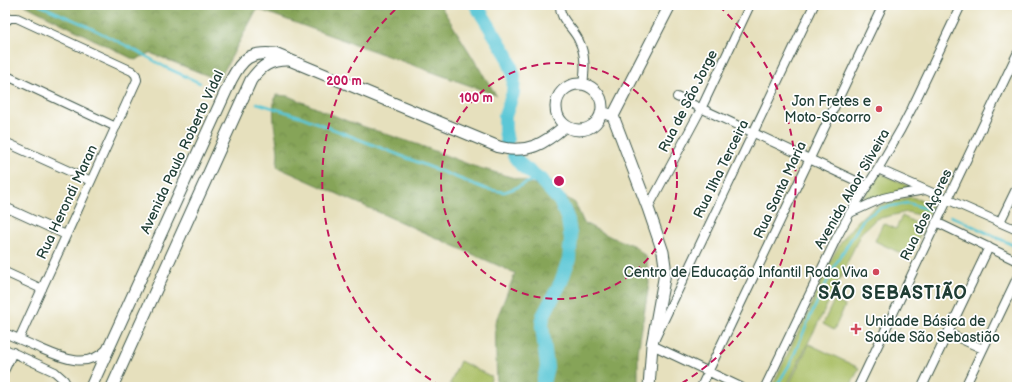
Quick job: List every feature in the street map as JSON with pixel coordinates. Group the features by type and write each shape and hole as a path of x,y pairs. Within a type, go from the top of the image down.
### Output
{"street":[{"path":"560,5 562,16 580,41 585,66 583,85"},
{"path":"649,387 652,345 665,266 663,252 648,208 613,116 670,5"},
{"name":"Rua de São Jorge","path":"648,208 701,109 750,5"},
{"name":"Rua Ilha Terceira","path":"652,345 814,5"},
{"name":"Rua Santa Maria","path":"701,387 883,5"},
{"name":"Avenida Alaor Silveira","path":"765,387 823,265 850,213 892,146 912,108 961,5"},
{"name":"Rua Herondi Maran","path":"8,20 17,18 132,71 136,75 137,80 19,339"},
{"name":"Avenida Paulo Roberto Vidal","path":"91,387 230,80 248,58 258,53 275,54 500,147 514,150 536,146 548,140 565,126"},
{"name":"Rua dos Açores","path":"858,387 1017,54"},
{"path":"112,387 251,80 262,67 271,62 277,60 289,60"},
{"path":"241,65 233,82 231,91 232,95 237,98 240,98 245,94"},
{"path":"5,75 116,127"},
{"path":"579,84 583,85 592,88 598,94 602,103 602,112 592,127 574,130 565,126 559,119 556,110 557,100 562,92 569,86 579,84"},
{"path":"677,97 867,186"},
{"path":"218,106 225,104 231,109 222,132 221,146"},
{"path":"602,112 613,116"},
{"path":"5,142 91,181"},
{"path":"878,169 1017,230"},
{"path":"1000,222 1017,187"},
{"path":"850,213 883,198 926,190"},
{"path":"5,207 66,235"},
{"path":"936,222 1017,261"},
{"path":"922,387 988,247"},
{"path":"5,272 42,289"},
{"path":"965,387 1017,278"},
{"path":"5,333 69,360 84,361 102,355 109,348 115,347 119,348 126,356"},
{"path":"948,333 983,349"},
{"path":"652,345 741,387"},
{"path":"5,369 9,351 55,372 64,380 68,387"}],"green space":[{"path":"25,5 440,5 496,95 257,9 219,80 150,53 135,60"},
{"path":"276,95 288,96 347,121 419,145 473,166 557,192 575,203 584,223 611,237 635,246 647,258 649,284 638,352 638,387 497,387 495,323 515,273 277,167 278,152 273,116"},
{"path":"878,172 913,188 912,190 866,203 861,202"},
{"path":"911,197 932,203 927,217 907,212 876,219 861,233 786,387 772,387 807,316 831,260 847,234 868,212 878,206"},
{"path":"902,216 924,227 909,257 875,241 883,223 896,229"},
{"path":"834,300 845,306 834,330 823,324"},
{"path":"809,344 859,368 850,387 788,387"},
{"path":"460,361 492,377 488,387 456,387 450,384"}],"waterway":[{"path":"39,5 83,24 165,67 200,83"},
{"path":"476,5 507,55 514,76 513,93 505,116 507,141"},
{"path":"257,103 302,117 486,189 504,192 535,179 541,180"},
{"path":"514,156 522,166 541,180 560,201 568,220 571,240 569,259 561,282 543,316 542,326 547,367 542,387"},
{"path":"776,387 791,362 810,317 835,265 864,218 881,208 908,203 930,210"},
{"path":"951,216 1017,247"}],"place":[{"name":"Jon Fretes e Moto-Socorro","path":"879,109"},
{"name":"Centro de Educação Infantil Roda Viva","path":"876,272"},
{"name":"Unidade Básica de Saúde São Sebastião","path":"856,329"}],"district":[{"name":"SÃO SEBASTIÃO","path":"893,293"}]}
